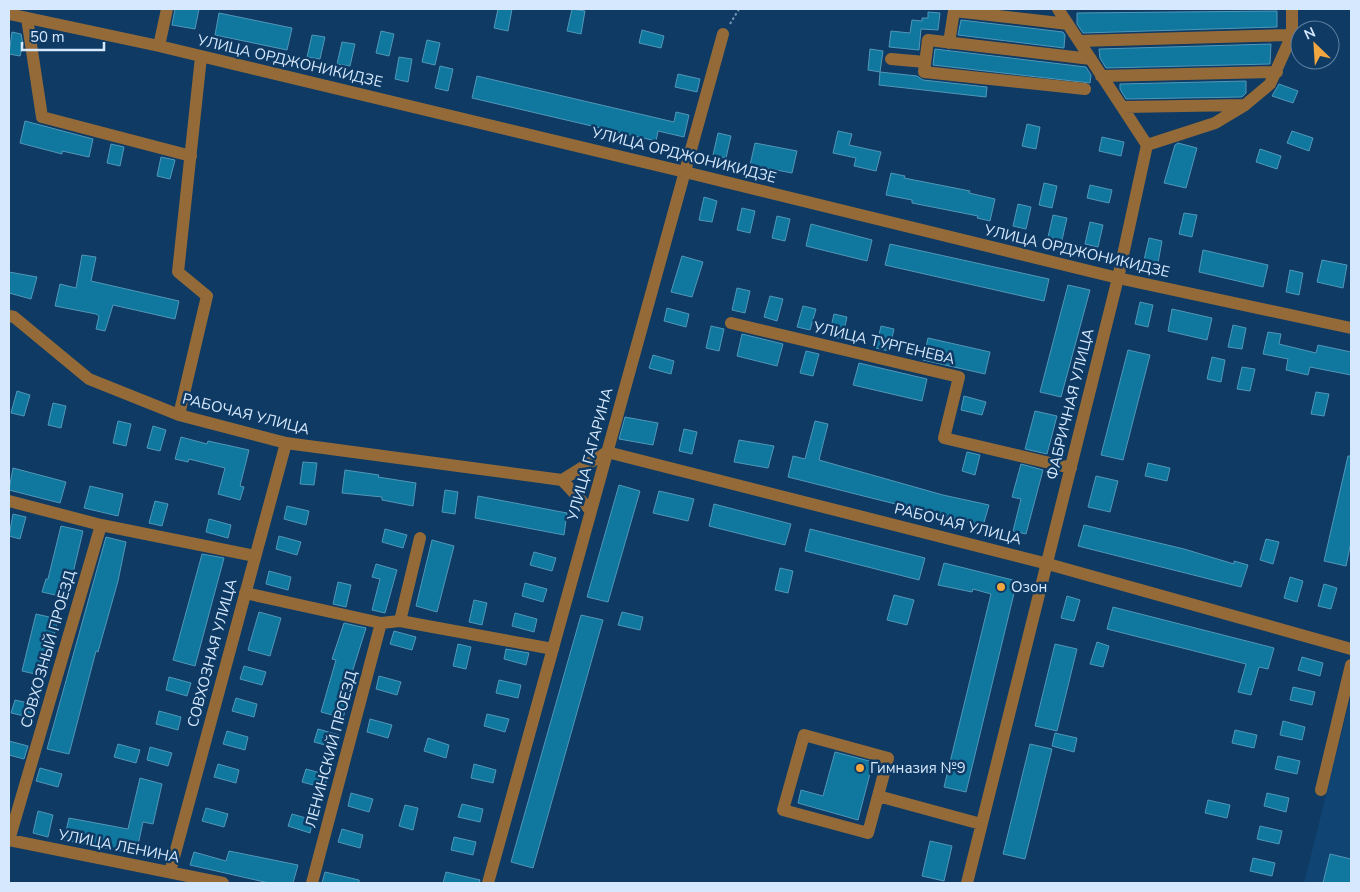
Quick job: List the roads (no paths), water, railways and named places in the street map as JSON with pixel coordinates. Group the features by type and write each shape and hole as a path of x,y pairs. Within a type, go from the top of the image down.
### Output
{"street":[{"path":"159,46 166,9"},
{"path":"1058,9 1147,145 1214,123 1245,105 1270,84 1290,40"},
{"path":"949,43 954,11 1068,24"},
{"name":"УЛИЦА ОРДЖОНИКИДЗЕ","path":"9,14 159,46 1118,278 1351,328"},
{"path":"27,18 42,117 191,156"},
{"name":"УЛИЦА ГАГАРИНА","path":"488,883 723,34"},
{"path":"1079,41 1290,35"},
{"path":"1085,89 924,72 928,40 1091,59"},
{"path":"179,416 207,296 178,272 201,57"},
{"path":"891,58 925,62"},
{"path":"1102,76 1277,72"},
{"path":"1122,108 1245,105"},
{"name":"ФАБРИЧНАЯ УЛИЦА","path":"968,883 981,824 1048,564 1118,278 1147,145"},
{"name":"РАБОЧАЯ УЛИЦА","path":"9,316 14,317 90,380 179,416 286,443 562,480"},
{"name":"УЛИЦА ТУРГЕНЕВА","path":"731,323 959,377 944,438 1071,468"},
{"name":"СОВХОЗНАЯ УЛИЦА","path":"170,872 286,443"},
{"path":"591,511 562,480 607,452"},
{"name":"РАБОЧАЯ УЛИЦА","path":"607,452 1048,564 1351,649"},
{"path":"9,501 101,525 255,556"},
{"name":"СОВХОЗНЫЙ ПРОЕЗД","path":"9,840 101,525"},
{"path":"400,621 420,538"},
{"path":"245,592 381,622 400,621 553,649"},
{"name":"ЛЕНИНСКИЙ ПРОЕЗД","path":"312,883 381,622"},
{"path":"1321,790 1351,665"},
{"path":"804,735 888,758 878,796 868,832 784,810 804,735"},
{"path":"878,796 981,824"},
{"name":"УЛИЦА ЛЕНИНА","path":"9,840 223,883"}],"place":[{"name":"Озон","path":"1001,587"},
{"name":"Гимназия №9","path":"860,768"}]}
